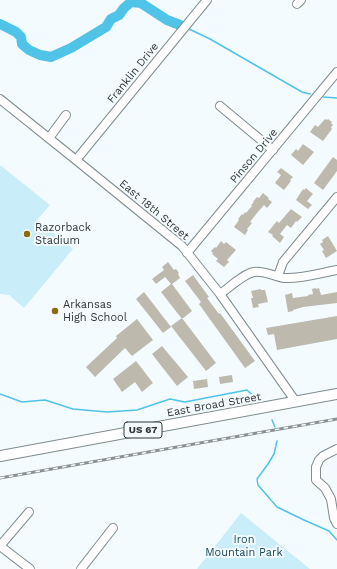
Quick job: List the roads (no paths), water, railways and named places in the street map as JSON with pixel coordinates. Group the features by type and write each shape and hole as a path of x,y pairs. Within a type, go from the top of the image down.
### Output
{"main road":[{"name":"East Broad Street","path":"0,456 337,394"}],"street":[{"name":"Franklin Drive","path":"76,160 207,0"},
{"name":"Pinson Drive","path":"187,253 337,72"},
{"name":"East 18th Street","path":"0,99 182,246 220,294 296,402"},
{"path":"220,106 273,150"},
{"path":"49,138 66,115"},
{"path":"278,276 283,262 337,197"},
{"path":"220,294 244,276 254,272 294,278 337,270"},
{"path":"337,449 323,456 319,460 316,468 316,480 325,488 331,499 334,518 337,524"},
{"path":"29,512 0,546 30,569"},
{"path":"81,569 113,528"}],"waterway":[{"path":"0,24 16,32 21,37 22,44 29,50 40,55 51,57 71,48 106,27 111,19 119,15 131,2 141,3 167,20 180,25"},
{"path":"189,29 210,39 302,92 310,94"},
{"path":"323,97 337,98"},
{"path":"0,394 22,402 45,400 73,409 107,412 137,410 170,399 185,402 247,390 258,400"},
{"path":"272,420 275,427"},
{"path":"277,441 274,454 257,479 258,485 277,507 329,531 337,540"}],"railway":[{"path":"0,478 337,419"}],"place":[{"name":"Razorback Stadium","path":"27,234"},
{"name":"Arkansas High School","path":"55,311"}],"park label":[{"name":"Iron Mountain Park","path":"244,546"}]}
